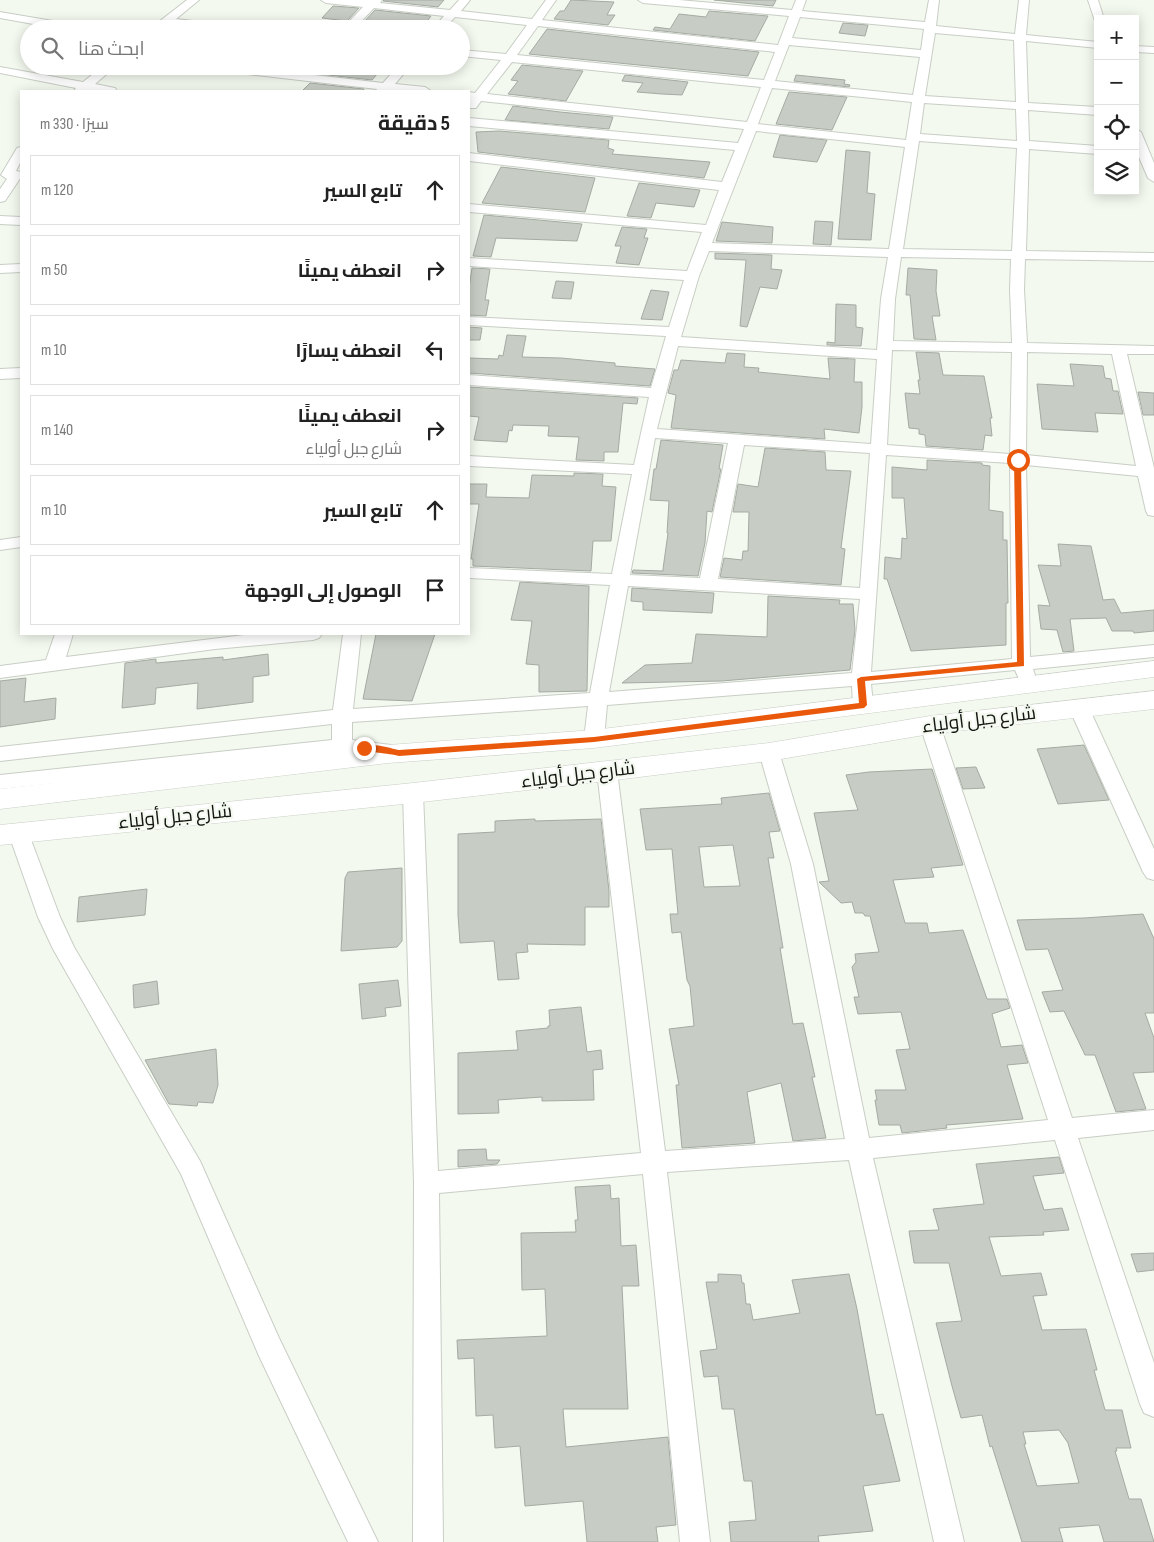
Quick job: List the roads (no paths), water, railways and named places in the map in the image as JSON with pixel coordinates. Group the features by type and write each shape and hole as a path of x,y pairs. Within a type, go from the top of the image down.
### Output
{"main road":[{"name":"شارع جبل أولياء","path":"0,799 399,753 594,740 864,705 1025,674 1154,669"},
{"name":"شارع جبل أولياء","path":"9,834 607,772 769,752 930,726 1154,700"}],"street":[{"path":"167,20 189,0"},
{"path":"326,0 375,2 453,14 535,23 784,45 926,54"},
{"path":"447,20 465,0"},
{"path":"473,96 510,58 551,0"},
{"path":"643,0 799,7 931,28 1094,45"},
{"path":"864,705 861,679 869,594 888,299 914,140 934,0"},
{"path":"1024,0 1020,38 1023,145 1020,256 1017,290 1020,348 1018,460 1025,674"},
{"path":"1093,0 1098,15"},
{"path":"357,20 375,2"},
{"path":"594,740 598,699 648,433 658,393 692,276 799,7"},
{"path":"0,15 29,20"},
{"path":"1139,49 1154,50"},
{"path":"470,54 919,98 1094,111"},
{"path":"0,70 20,75"},
{"path":"22,75 82,89 96,90"},
{"path":"82,89 99,75"},
{"path":"260,75 297,81 404,90"},
{"path":"297,81 303,75"},
{"path":"384,89 396,75"},
{"path":"473,96 752,126 914,140 1094,150"},
{"path":"470,122 744,147"},
{"path":"1139,142 1154,178"},
{"path":"0,198 20,153"},
{"path":"470,157 728,187"},
{"path":"470,208 710,229"},
{"path":"0,220 20,221"},
{"path":"703,247 895,254 1154,257"},
{"path":"470,262 692,276"},
{"path":"0,269 20,268"},
{"path":"470,321 886,350 1020,348 1154,350"},
{"path":"1119,350 1150,473 1154,511"},
{"path":"0,374 20,373"},
{"path":"470,380 658,393"},
{"path":"648,433 1018,460 1150,473"},
{"path":"708,584 737,439"},
{"path":"470,461 641,470"},
{"path":"0,545 20,542"},
{"path":"470,573 708,584 869,594"},
{"path":"54,664 64,635"},
{"path":"0,672 216,638 289,635"},
{"path":"342,746 342,716 352,635"},
{"path":"0,754 342,716 861,679 1025,674 1154,651"},
{"path":"1079,708 1154,872"},
{"path":"930,726 1154,1404"},
{"path":"0,782 342,746 385,749 399,753"},
{"path":"769,752 802,864 859,1149 949,1542"},
{"path":"607,772 654,1162 695,1542"},
{"path":"412,793 426,1182 428,1542"},
{"path":"9,834 64,949 191,1168 269,1347 363,1542"},
{"path":"426,1182 654,1162 859,1149 1154,1120"}]}
